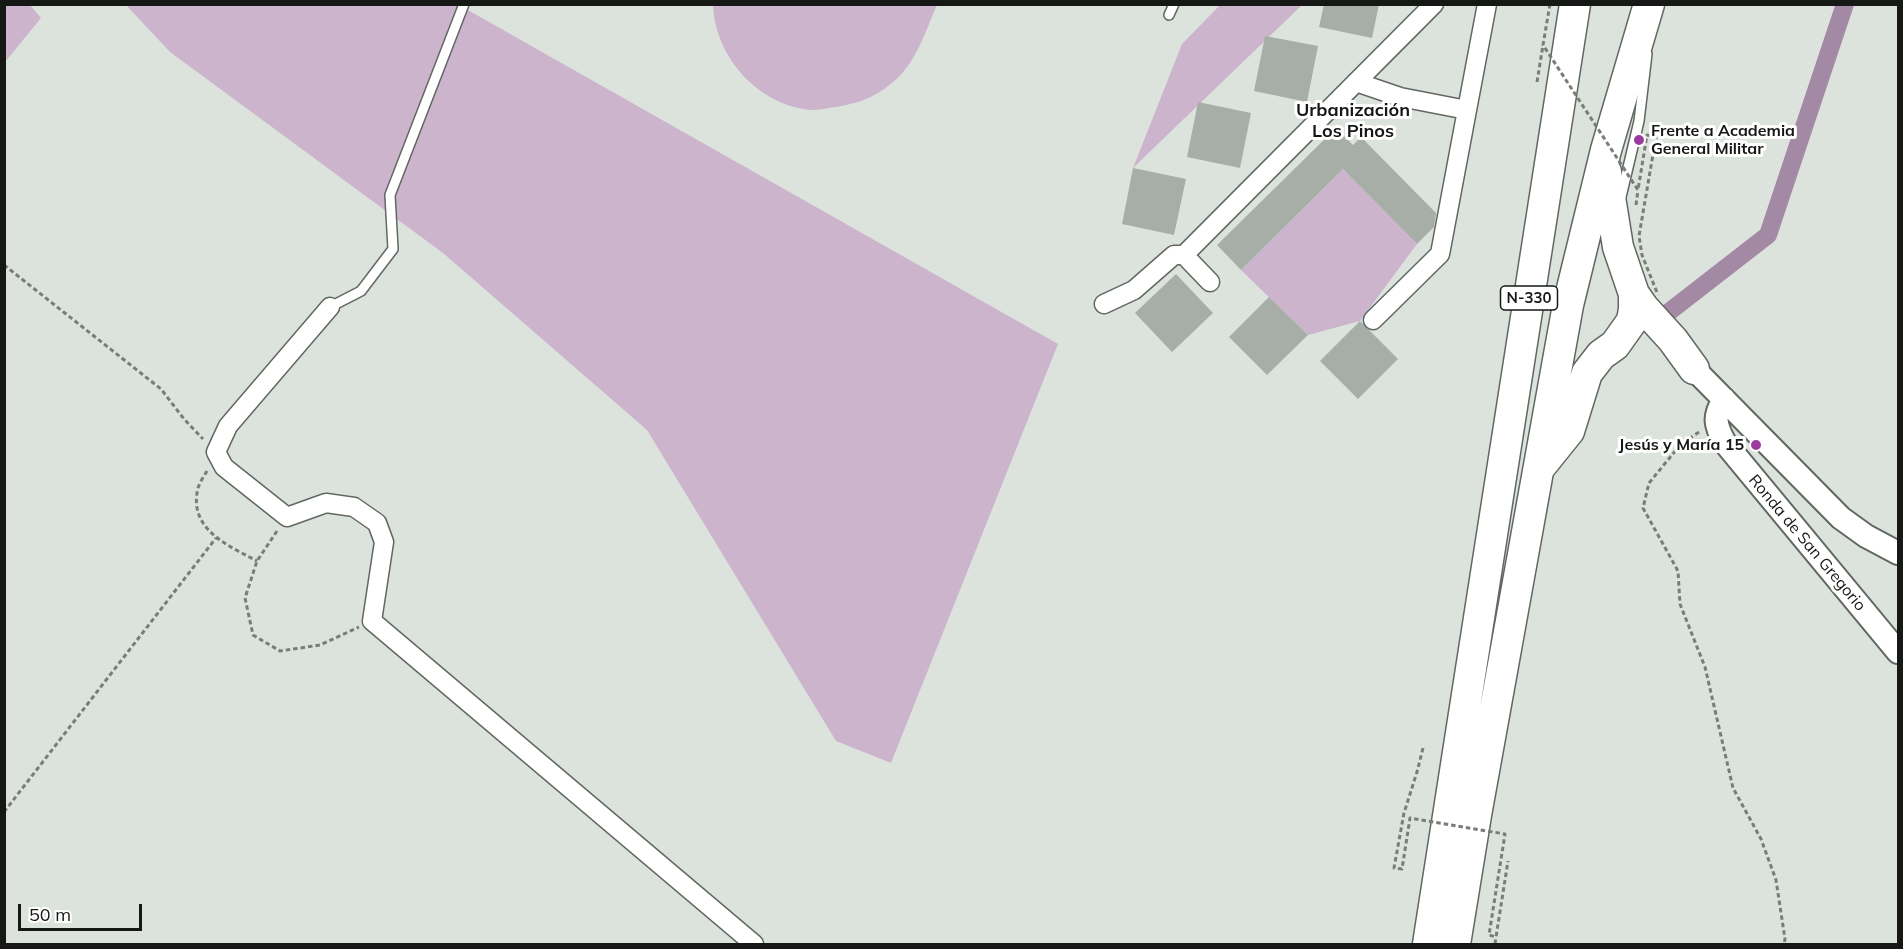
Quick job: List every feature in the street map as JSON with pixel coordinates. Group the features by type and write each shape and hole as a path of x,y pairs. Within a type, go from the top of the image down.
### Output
{"highway":[{"name":"N-330","path":"1428,945 1575,4"},
{"name":"N-330","path":"1455,945 1476,815 1568,305 1606,150 1648,7"},
{"path":"1606,150 1607,181 1614,229 1622,262 1646,294"},
{"path":"1615,345 1632,321 1635,309 1646,294"},
{"path":"1646,294 1642,307 1673,340 1694,369"},
{"path":"1538,468 1569,431 1587,373 1601,355 1615,345 1630,340 1656,344 1669,350 1694,369"},
{"path":"1408,945 1461,651 1484,592"}],"street":[{"path":"1104,304 1134,290 1174,255 1184,255 1434,4"},
{"path":"1373,320 1440,254 1487,4"},
{"path":"1356,82 1400,98 1467,110"},
{"path":"1184,255 1210,282"},
{"path":"330,307 228,426 216,453 224,467 287,517 326,503 354,507 377,523 384,542 372,621 754,945"},
{"path":"1694,369 1841,518 1866,536 1899,553"},
{"path":"1716,424 1719,408 1724,399"},
{"name":"Ronda de San Gregorio","path":"1716,424 1725,443 1755,481 1899,652"}],"lane":[{"path":"330,307 361,291 393,249 390,195 464,4"},
{"path":"1169,15 1174,4"},
{"path":"1614,229 1635,140 1644,86 1648,7"}],"path":[{"path":"1537,82 1550,4"},
{"path":"1543,45 1638,190 1647,135 1656,136 1639,236 1647,273 1646,294"},
{"path":"4,265 161,389 184,419 216,453 198,488 198,514 216,538 256,561"},
{"path":"1716,424 1698,432 1681,444 1649,483 1643,508 1678,571 1680,604 1705,667 1733,788 1761,839 1776,880 1784,945"},
{"path":"287,517 256,561 245,598 253,635 280,651 320,645 372,621"},
{"path":"4,812 216,538"},
{"path":"1423,748 1418,772 1404,813 1394,868 1402,869 1410,818 1505,834 1489,936 1496,937"},
{"path":"1495,945 1508,861"}],"shaded area":[{"path":"5,4 30,5 41,18 5,62"},
{"path":"713,4 937,5 914,57 892,83 878,93 854,103 811,110 774,99 743,75 731,60 722,43"},
{"path":"126,5 459,5 1058,344 891,763 836,741 647,430 443,253 170,52"},
{"path":"1220,5 1302,5 1133,168 1182,44"},
{"path":"1343,169 1417,244 1360,321 1308,335 1241,270"}],"building":[{"path":"1324,4 1379,4 1372,38 1319,27"},
{"path":"1265,36 1318,46 1307,102 1254,91"},
{"path":"1198,102 1251,113 1240,168 1187,157"},
{"path":"1336,128 1353,145 1361,137 1436,213 1434,227 1417,244 1343,169 1241,270 1217,245"},
{"path":"1133,168 1186,179 1174,235 1122,224"},
{"path":"1176,274 1213,313 1172,352 1135,313"},
{"path":"1269,297 1308,335 1267,375 1229,337"},
{"path":"1360,321 1398,359 1358,399 1320,361"}],"waterway":[{"path":"1665,315 1768,235 1845,4"}],"place":[{"name":"Frente a Academia General Militar","path":"1639,140"},
{"name":"Jesús y María 15","path":"1756,445"}],"district":[{"name":"Urbanización Los Pinos","path":"1353,121"}]}
